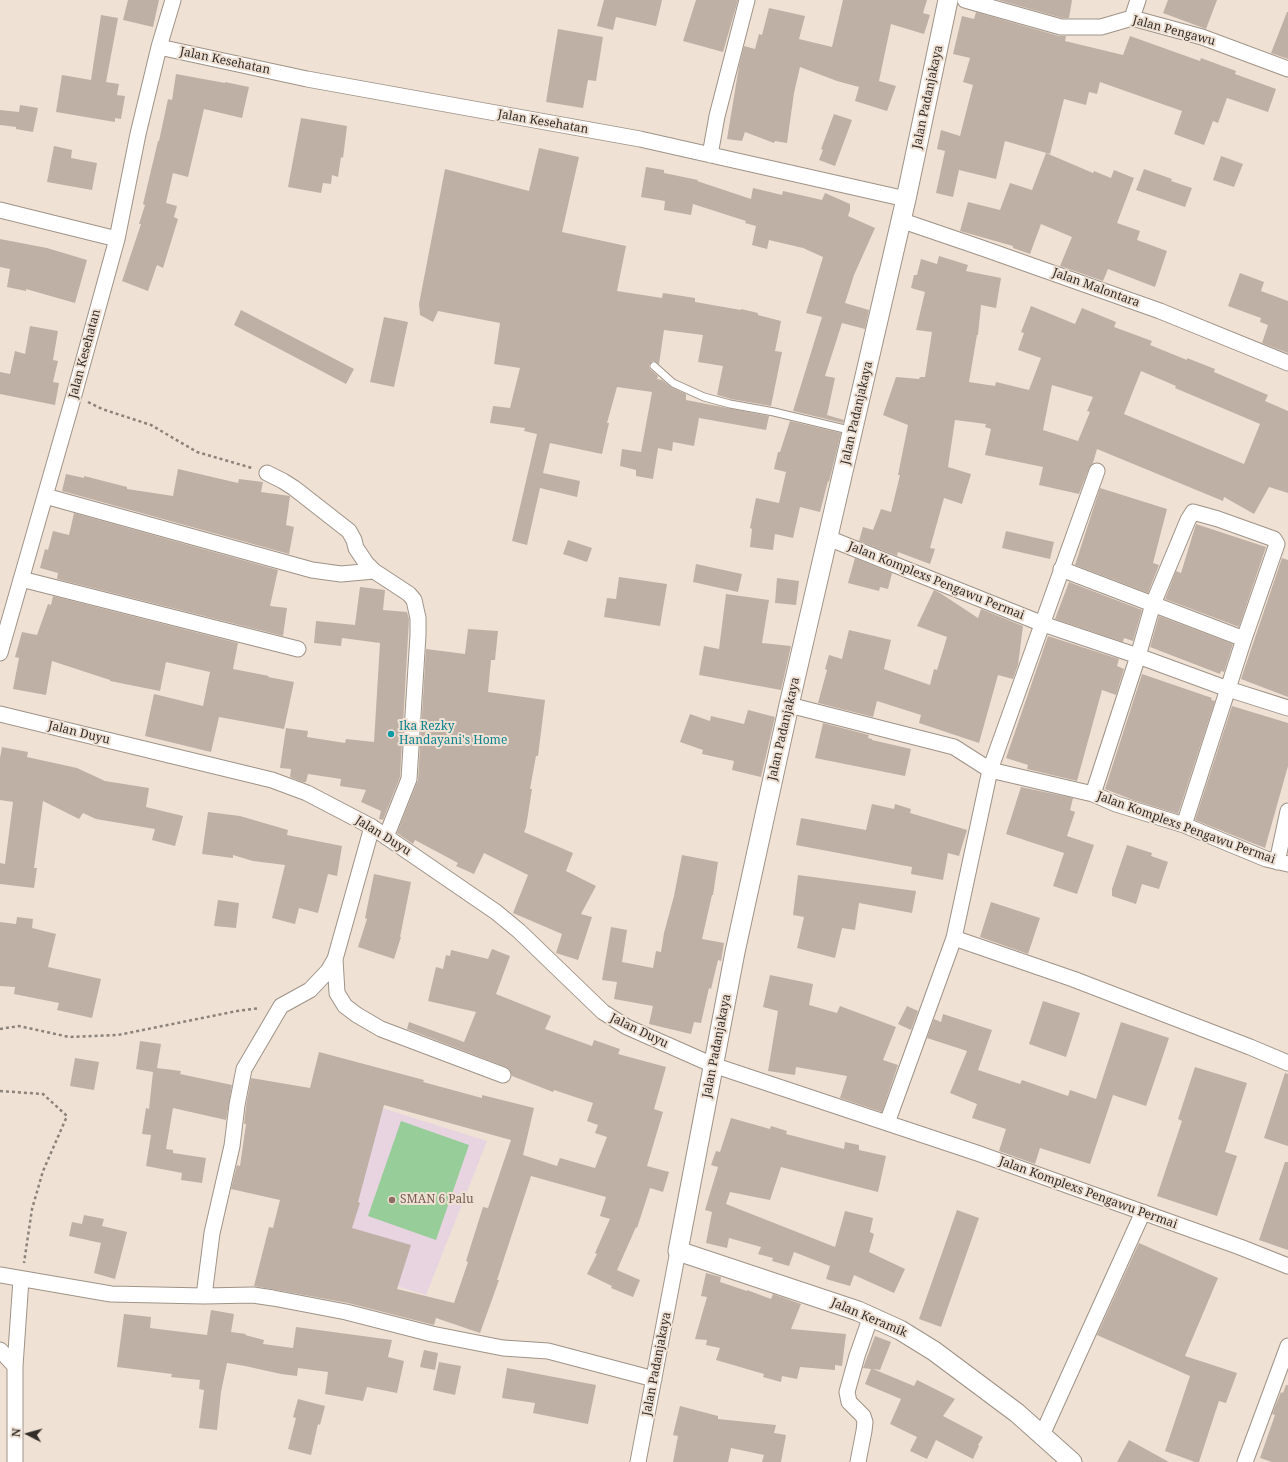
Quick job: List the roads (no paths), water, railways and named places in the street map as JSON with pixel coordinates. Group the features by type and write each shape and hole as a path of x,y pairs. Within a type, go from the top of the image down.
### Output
{"street":[{"path":"159,47 174,0"},
{"path":"710,155 717,116 747,0"},
{"name":"Jalan Padanjakaya","path":"638,1462 735,952 789,705 906,199 948,0"},
{"name":"Jalan Pengawu","path":"965,0 1061,28 1101,27 1132,18 1202,37 1288,69"},
{"path":"1132,18 1138,0"},
{"name":"Jalan Kesehatan","path":"0,653 117,240 138,134 159,47 307,79 640,139 906,199"},
{"path":"0,210 117,240"},
{"name":"Jalan Malontara","path":"900,220 1160,311 1288,363"},
{"path":"887,1123 954,938 990,770 1097,471"},
{"path":"267,473 294,488 349,531 366,563 374,571 408,594 414,600 418,618 418,635 409,779 386,837"},
{"path":"45,496 312,570 341,574 374,571"},
{"path":"1093,794 1138,656 1153,604 1188,520 1193,512 1274,540 1277,544 1244,639 1184,825"},
{"name":"Jalan Komplexs Pengawu Permai","path":"828,538 1043,624 1138,656 1228,689 1288,708"},
{"path":"1061,569 1244,639"},
{"path":"21,579 298,649"},
{"name":"Jalan Komplexs Pengawu Permai","path":"789,705 954,747 990,770 1093,794 1116,804 1184,825 1266,859 1283,863"},
{"name":"Jalan Duyu","path":"0,714 272,780 307,793 372,827 512,925 612,1019 641,1034 713,1065"},
{"path":"1283,863 1288,811"},
{"path":"372,827 336,959 337,993 345,1006 381,1029 503,1075"},
{"path":"954,938 1073,979 1288,1063"},
{"path":"204,1296 212,1233 232,1146 244,1069 281,1006 310,990 336,959"},
{"name":"Jalan Komplexs Pengawu Permai","path":"713,1065 985,1156 1143,1212 1288,1266"},
{"path":"1042,1435 1143,1212"},
{"name":"Jalan Keramik","path":"678,1251 871,1316 900,1330 934,1351 1017,1413 1072,1462"},
{"path":"0,1275 111,1294 253,1296 273,1298 346,1312 432,1334 503,1348 548,1351 654,1379"},
{"path":"15,1462 15,1366 21,1279"},
{"path":"858,1462 865,1422 863,1416 849,1402 847,1392 857,1356 871,1316"},
{"path":"1245,1462 1288,1346"},
{"path":"0,1350 15,1366"}],"lane":[{"path":"654,366 673,383 704,397 853,431"}],"place":[{"name":"Ika Rezky Handayani's Home","path":"391,734"},
{"name":"SMAN 6 Palu","path":"392,1200"}]}
